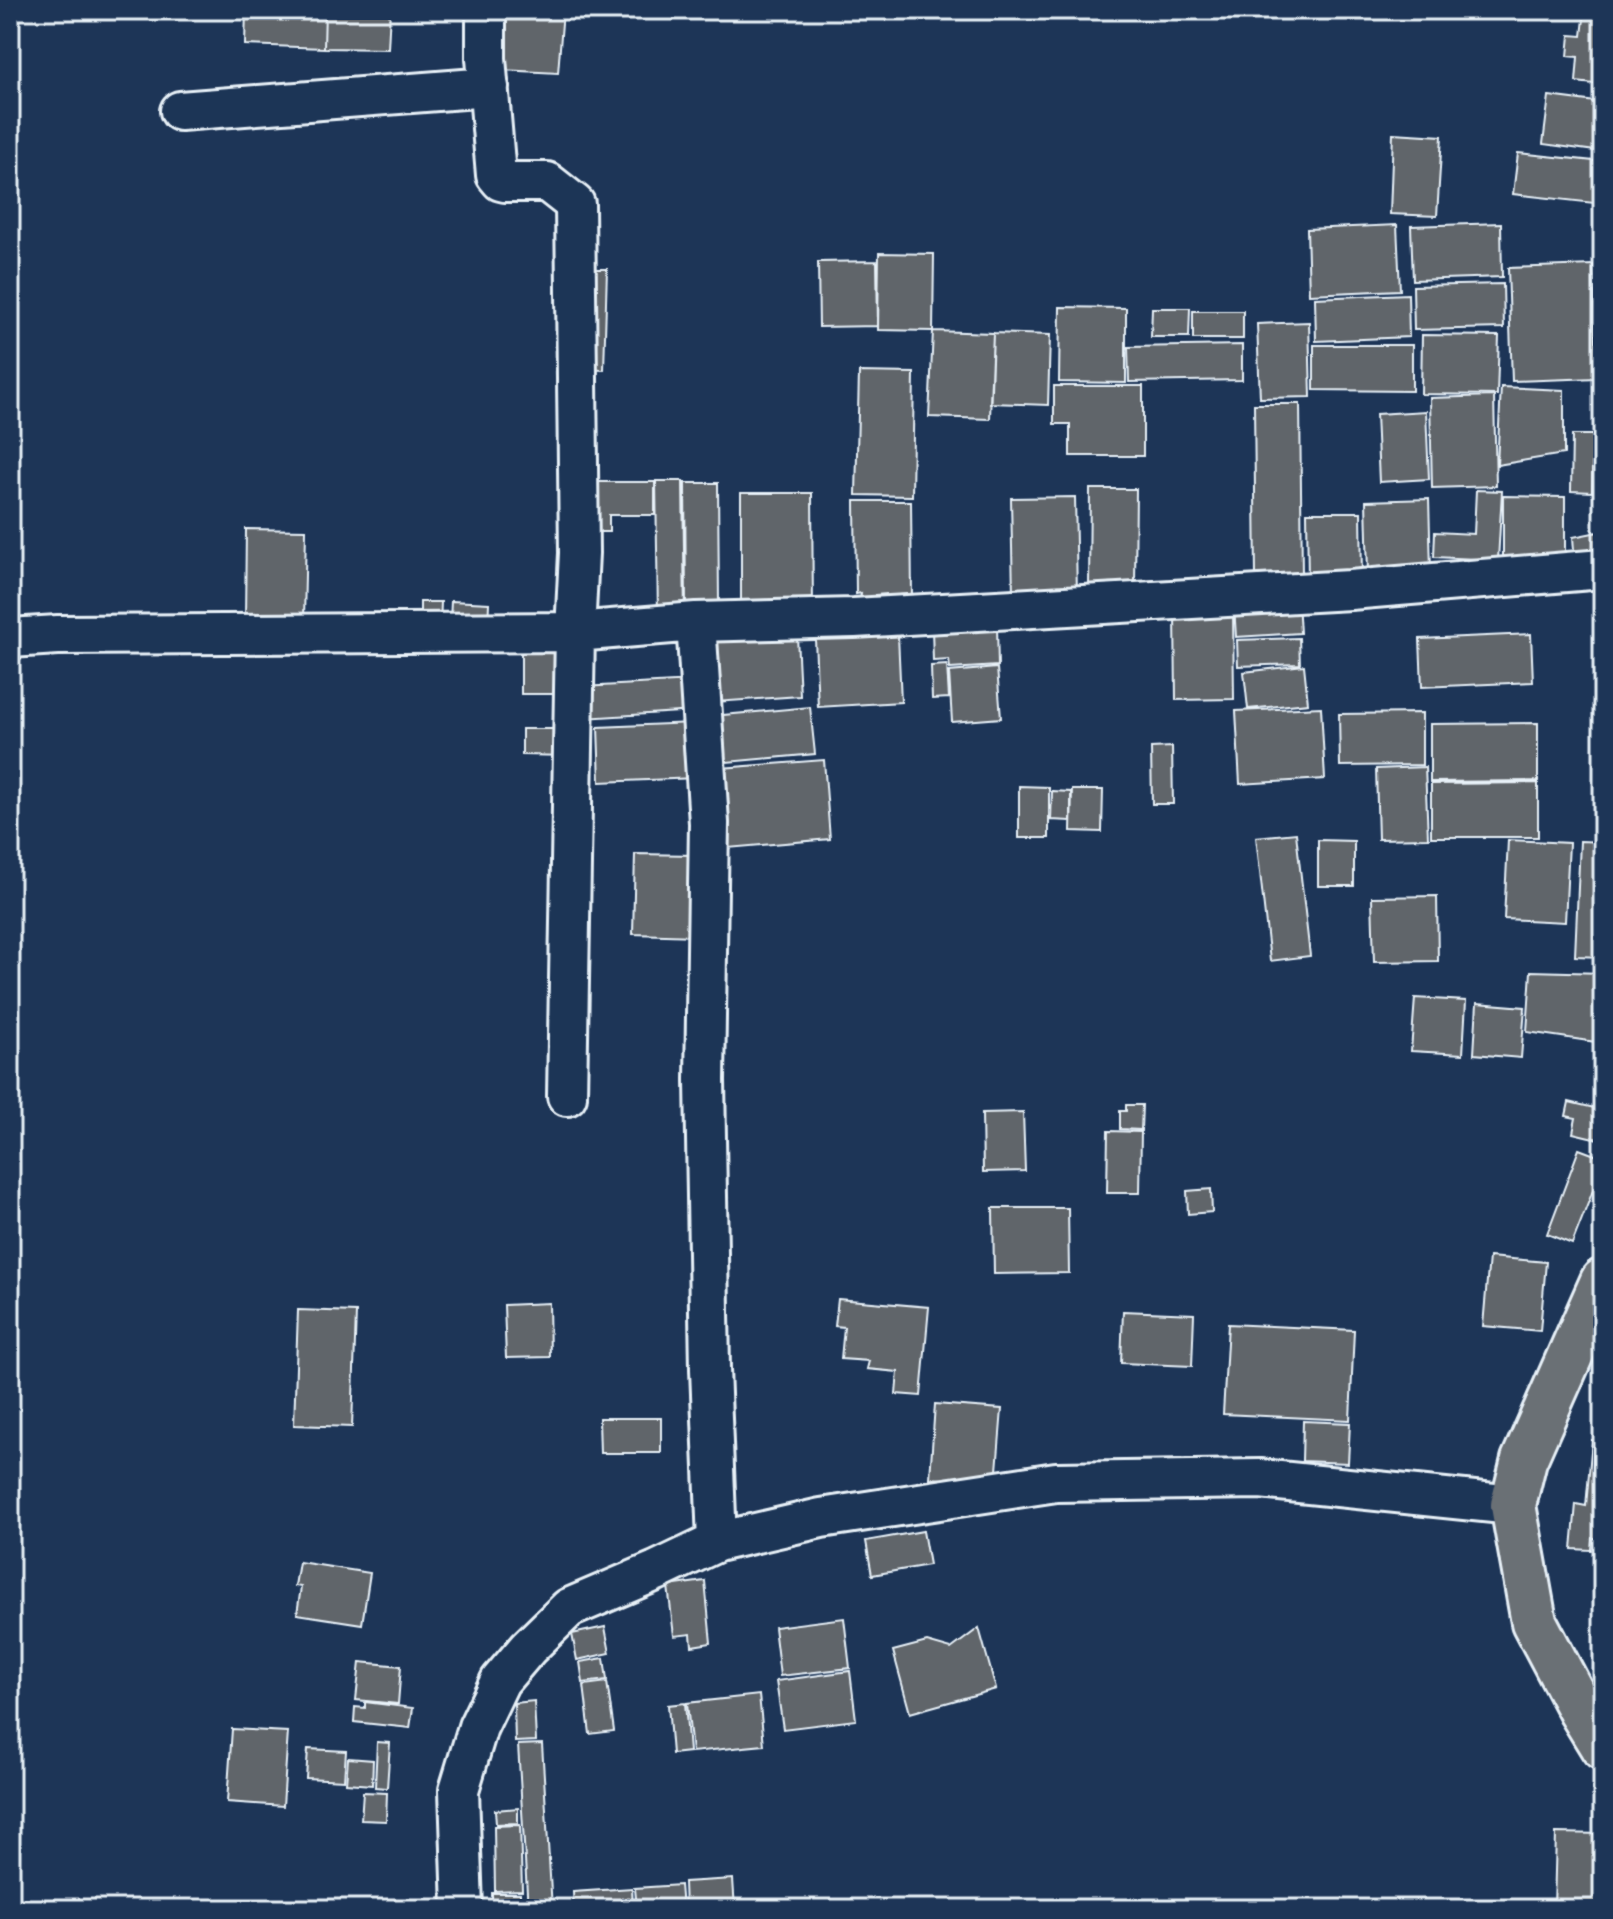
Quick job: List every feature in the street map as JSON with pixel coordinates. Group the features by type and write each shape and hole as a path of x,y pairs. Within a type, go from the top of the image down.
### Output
{"main road":[{"path":"1603,1281 1524,1460 1513,1505 1534,1622 1603,1747"}],"street":[{"path":"486,10 486,58 496,175 505,182 547,182 575,204 579,553 567,1096"},
{"path":"180,111 489,87"},
{"path":"10,638 58,635 575,632 696,622 854,618 1350,590 1603,569"},
{"path":"696,622 709,823 705,1080 717,1542"},
{"path":"463,1909 459,1790 478,1727 500,1681 569,1608 717,1542 821,1518 1056,1482 1260,1479 1513,1505"}],"building":[{"path":"246,10 325,10 324,48 245,45"},
{"path":"325,10 390,10 388,49 324,48"},
{"path":"506,10 563,10 558,73 502,70"},
{"path":"1585,10 1603,10 1603,85 1576,82 1578,57 1568,56 1570,35 1582,36"},
{"path":"1549,96 1603,103 1603,152 1543,144"},
{"path":"1393,133 1442,136 1437,216 1390,214"},
{"path":"1518,153 1603,162 1603,204 1513,194"},
{"path":"1501,223 1502,277 1413,280 1411,226"},
{"path":"1397,225 1400,290 1309,294 1307,229"},
{"path":"879,253 934,254 933,331 878,330"},
{"path":"877,261 878,326 819,327 818,262"},
{"path":"1593,265 1597,378 1512,381 1508,268"},
{"path":"585,269 607,269 604,370 582,369"},
{"path":"1503,284 1504,328 1414,330 1413,286"},
{"path":"1408,294 1409,337 1316,341 1315,298"},
{"path":"1060,307 1126,308 1126,383 1059,382"},
{"path":"1152,308 1190,308 1189,337 1151,337"},
{"path":"1193,311 1243,311 1243,339 1193,339"},
{"path":"1309,322 1311,397 1260,398 1257,324"},
{"path":"933,331 993,333 990,419 929,417"},
{"path":"993,333 1050,335 1048,405 990,403"},
{"path":"1422,335 1499,336 1497,395 1421,394"},
{"path":"1242,345 1242,380 1129,382 1128,347"},
{"path":"1314,345 1412,345 1412,391 1314,390"},
{"path":"859,372 914,373 912,496 856,495"},
{"path":"1054,386 1143,386 1143,456 1070,456 1070,424 1054,424"},
{"path":"1501,387 1564,390 1564,454 1497,465"},
{"path":"1494,396 1496,486 1432,488 1430,398"},
{"path":"1254,404 1300,404 1302,576 1256,576"},
{"path":"1426,411 1429,479 1379,482 1376,414"},
{"path":"1572,435 1593,435 1592,492 1571,491"},
{"path":"1594,438 1603,438 1603,511 1598,510 1599,495 1594,495"},
{"path":"656,481 683,481 685,616 658,616"},
{"path":"588,482 655,482 655,515 609,515 609,532 588,532"},
{"path":"685,483 718,483 719,604 686,605"},
{"path":"1090,489 1136,489 1135,586 1089,586"},
{"path":"1476,490 1502,491 1498,560 1434,557 1435,532 1474,534"},
{"path":"741,493 812,493 813,610 741,610"},
{"path":"1503,496 1565,497 1565,564 1503,564"},
{"path":"1075,497 1077,594 1013,595 1011,498"},
{"path":"1429,499 1431,572 1368,574 1366,501"},
{"path":"855,501 911,501 912,599 886,599 886,594 876,595 876,600 860,600 861,593 856,594"},
{"path":"1307,512 1361,512 1362,580 1308,580"},
{"path":"246,529 306,530 304,620 245,619"},
{"path":"1603,531 1603,561 1575,564 1573,537"},
{"path":"1596,596 1603,596 1603,638 1597,639"},
{"path":"451,601 489,603 488,625 450,622"},
{"path":"1298,601 1300,633 1236,637 1234,605"},
{"path":"420,602 441,602 440,626 420,626"},
{"path":"1233,611 1234,699 1176,700 1175,612"},
{"path":"997,626 998,666 950,669 949,660 933,661 932,628"},
{"path":"1531,634 1533,682 1422,687 1420,639"},
{"path":"898,635 901,702 818,707 815,639"},
{"path":"797,636 800,696 715,702 712,642"},
{"path":"1299,638 1300,664 1238,666 1237,640"},
{"path":"521,652 558,652 557,694 521,694"},
{"path":"947,665 949,698 932,699 931,666"},
{"path":"1304,665 1308,703 1248,709 1244,672"},
{"path":"997,668 1001,718 952,722 949,672"},
{"path":"693,681 695,711 584,718 582,687"},
{"path":"810,707 815,754 716,763 712,716"},
{"path":"1321,707 1325,779 1240,784 1236,711"},
{"path":"1422,713 1422,765 1340,766 1339,714"},
{"path":"693,723 696,778 600,782 598,727"},
{"path":"1538,723 1538,781 1430,782 1430,724"},
{"path":"522,729 569,729 569,756 522,755"},
{"path":"1172,747 1173,804 1152,804 1151,748"},
{"path":"824,760 830,839 728,848 721,768"},
{"path":"1425,767 1428,838 1378,839 1376,769"},
{"path":"1538,783 1538,837 1431,837 1431,784"},
{"path":"1019,786 1049,787 1049,838 1019,838"},
{"path":"1072,790 1103,790 1102,832 1071,831"},
{"path":"1052,791 1071,792 1071,821 1051,820"},
{"path":"1296,833 1310,956 1270,961 1256,837"},
{"path":"1318,840 1354,841 1354,886 1318,886"},
{"path":"1508,840 1569,843 1565,922 1504,919"},
{"path":"1580,841 1603,842 1603,957 1575,956"},
{"path":"635,854 697,855 696,936 633,934"},
{"path":"1437,896 1438,961 1374,962 1372,897"},
{"path":"1531,971 1603,973 1603,1043 1527,1032"},
{"path":"1415,998 1466,1001 1463,1054 1411,1051"},
{"path":"1477,1003 1525,1007 1521,1058 1474,1054"},
{"path":"1569,1102 1603,1110 1602,1140 1573,1133 1576,1118 1566,1116"},
{"path":"1126,1105 1142,1105 1141,1130 1120,1129 1120,1111 1126,1111"},
{"path":"1023,1112 1025,1171 983,1172 982,1113"},
{"path":"1108,1131 1141,1132 1140,1193 1107,1193"},
{"path":"1579,1149 1603,1158 1603,1165 1572,1244 1547,1234"},
{"path":"1211,1189 1212,1212 1188,1214 1187,1191"},
{"path":"993,1208 1068,1208 1069,1273 994,1274"},
{"path":"1489,1257 1546,1262 1540,1331 1483,1326"},
{"path":"838,1299 929,1307 921,1396 896,1394 898,1372 867,1369 869,1361 841,1359 844,1327 835,1326"},
{"path":"549,1303 550,1357 506,1358 504,1305"},
{"path":"298,1310 356,1312 352,1427 294,1425"},
{"path":"1123,1311 1194,1314 1192,1366 1121,1363"},
{"path":"1228,1324 1354,1330 1350,1420 1223,1414"},
{"path":"935,1404 1002,1409 996,1483 930,1478"},
{"path":"599,1418 661,1418 661,1453 600,1453"},
{"path":"1303,1421 1350,1423 1348,1463 1302,1461"},
{"path":"1592,1440 1603,1441 1603,1539 1592,1538 1591,1550 1572,1549 1576,1504 1586,1506"},
{"path":"923,1531 929,1565 872,1575 866,1541"},
{"path":"299,1562 370,1573 362,1624 297,1614 301,1587 295,1586"},
{"path":"705,1581 711,1643 692,1646 691,1634 674,1636 668,1586"},
{"path":"844,1618 850,1668 780,1676 774,1627"},
{"path":"605,1627 610,1653 577,1660 572,1634"},
{"path":"979,1628 996,1689 910,1713 893,1651 927,1642 951,1649"},
{"path":"604,1658 607,1680 583,1683 580,1662"},
{"path":"360,1662 401,1666 398,1704 356,1700"},
{"path":"850,1671 856,1720 783,1729 776,1681"},
{"path":"607,1682 614,1731 590,1734 584,1685"},
{"path":"759,1695 764,1745 692,1752 687,1703"},
{"path":"534,1701 536,1741 515,1742 514,1703"},
{"path":"365,1702 413,1708 410,1728 354,1722 355,1707 365,1708"},
{"path":"685,1703 689,1752 672,1754 668,1705"},
{"path":"232,1729 288,1732 283,1806 227,1802"},
{"path":"377,1742 390,1743 387,1788 375,1787"},
{"path":"542,1744 552,1909 528,1909 518,1745"},
{"path":"308,1749 346,1751 344,1780 306,1778"},
{"path":"348,1758 373,1760 372,1785 346,1783"},
{"path":"363,1792 387,1793 386,1821 361,1820"},
{"path":"518,1808 518,1823 496,1824 495,1810"},
{"path":"520,1825 522,1890 495,1891 494,1826"},
{"path":"1556,1833 1603,1834 1603,1909 1554,1909"},
{"path":"733,1879 735,1909 685,1909 684,1882"},
{"path":"680,1885 682,1909 637,1909 635,1888"},
{"path":"632,1888 633,1909 574,1909 573,1892"},
{"path":"492,1893 520,1893 520,1909 492,1909"}]}
